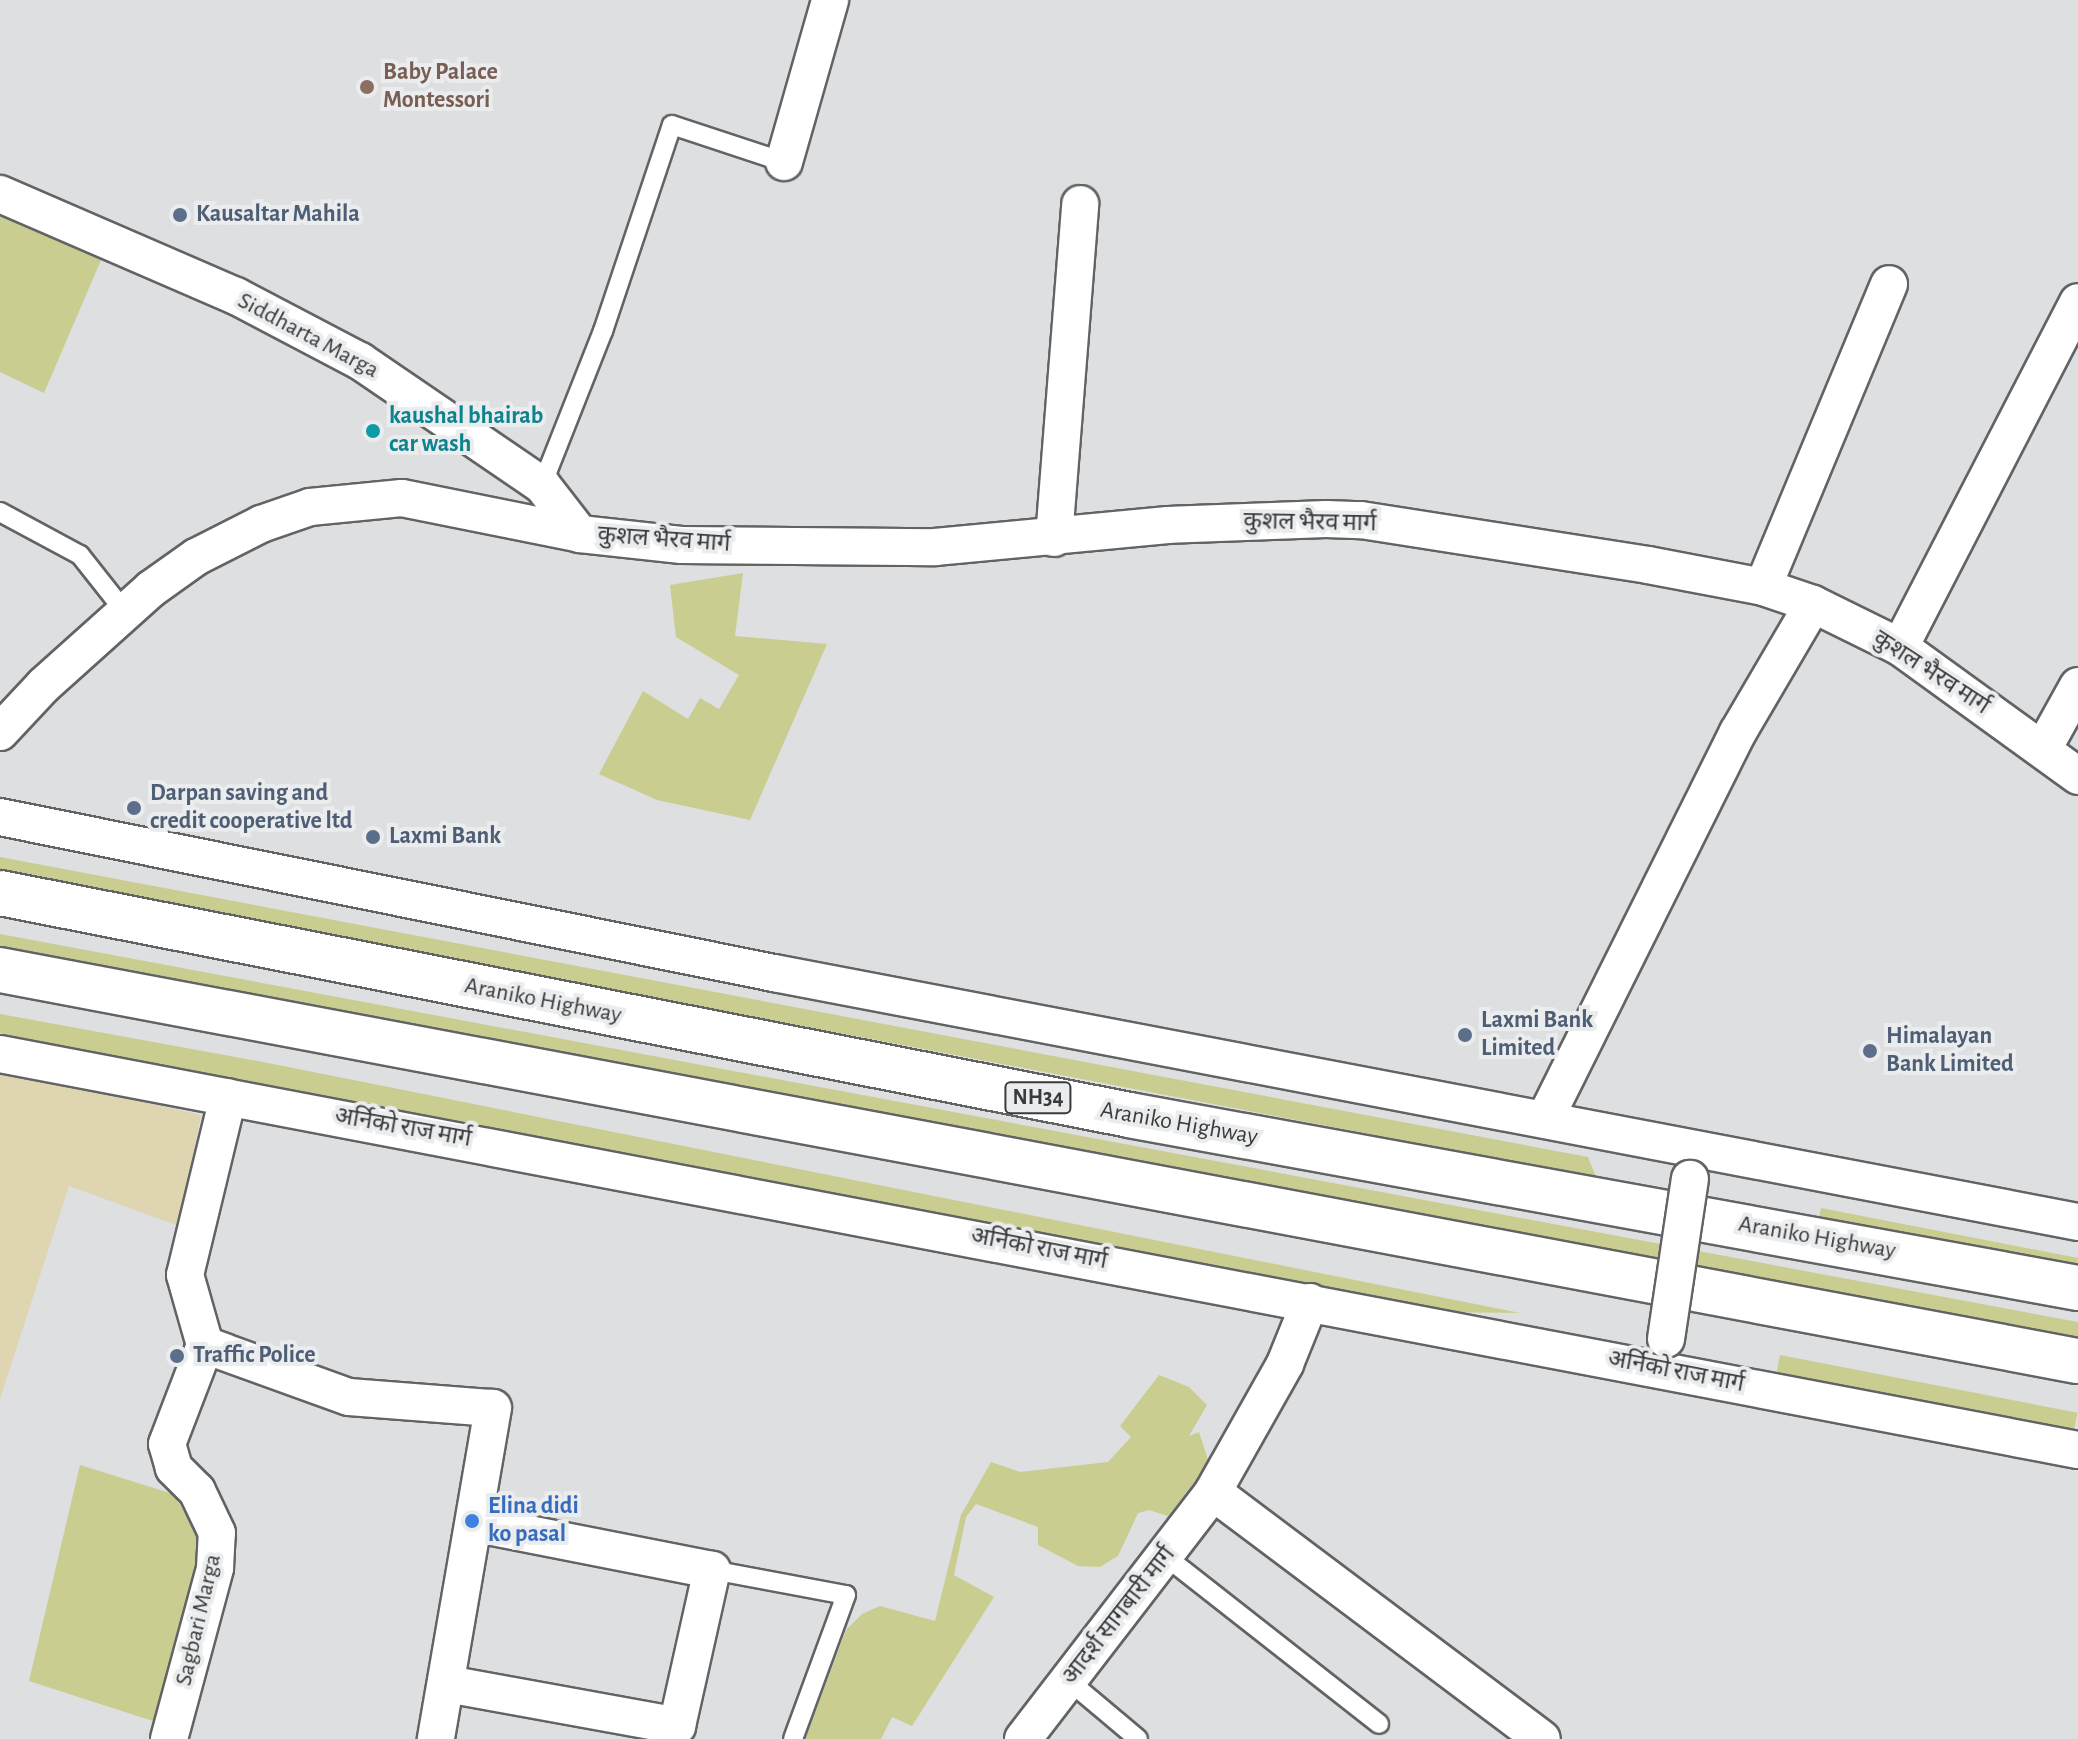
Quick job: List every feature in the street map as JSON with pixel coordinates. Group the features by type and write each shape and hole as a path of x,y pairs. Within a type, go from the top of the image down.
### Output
{"highway":[{"name":"Araniko Highway","path":"0,893 1098,1109 2078,1288"},
{"path":"0,970 2078,1361"}],"street":[{"path":"784,162 830,0"},
{"name":"Siddharta Marga","path":"0,194 236,296 360,361 542,485 580,534"},
{"path":"1054,538 1080,204"},
{"path":"1763,587 1889,284"},
{"path":"1900,647 2078,302"},
{"name":"कुशल‌ भैरव मार्ग","path":"0,732 44,685 125,612 196,557 253,528 344,500 436,502 580,534 681,545 860,547 1054,538 1255,520 1361,520 1763,587 1813,604 1900,647 2078,776"},
{"path":"1545,1119 1738,732 1813,604"},
{"path":"2043,749 2078,686"},
{"path":"0,817 774,973 2078,1222"},
{"name":"अर्निको राज मार्ग","path":"0,1054 2078,1450"},
{"path":"228,1097 185,1275 205,1345 349,1397 493,1408 477,1524 436,1739"},
{"path":"1666,1339 1690,1179"},
{"name":"आदर्श सागबारी मार्ग","path":"1023,1739 1213,1492 1285,1364 1310,1302"},
{"name":"Sagbari Marga","path":"169,1739 215,1568 217,1533 197,1491 174,1468 167,1444 205,1345"},
{"path":"1213,1492 1542,1739"},
{"path":"447,1684 677,1726 712,1570 477,1524"}],"lane":[{"path":"542,485 603,331 672,125 784,162"},
{"path":"0,512 80,555 125,612"},
{"path":"1165,1556 1379,1724"},
{"path":"712,1570 846,1595 793,1739"},
{"path":"1069,1681 1138,1739"}],"green space":[{"path":"0,213 104,253 44,393 0,372"},
{"path":"743,573 735,636 827,644 750,820 657,800 599,774 643,691 688,719 700,698 719,709 739,675 676,637 670,585"},
{"path":"0,857 1588,1157 1596,1177 0,873"},
{"path":"0,934 2078,1322 2078,1342 0,950"},
{"path":"0,1014 263,1062 1520,1313 1434,1312 257,1089 0,1033"},
{"path":"1821,1208 2078,1258 2076,1270 1819,1220"},
{"path":"1780,1355 2077,1413 2072,1442 1774,1384"},
{"path":"1159,1375 1189,1387 1207,1405 1189,1436 1199,1432 1209,1463 1168,1516 1149,1510 1138,1513 1118,1556 1100,1567 1078,1566 1038,1545 1038,1527 976,1504 966,1517 954,1575 994,1597 912,1726 892,1717 881,1739 805,1739 846,1630 862,1614 880,1606 935,1621 961,1515 991,1462 1020,1472 1108,1462 1131,1437 1120,1426"},
{"path":"80,1465 173,1494 203,1542 159,1723 29,1681"}],"sand":[{"path":"0,1069 201,1115 179,1226 69,1186 0,1399"}],"place":[{"name":"Baby Palace Montessori","path":"367,87"},
{"name":"Kausaltar Mahila","path":"180,215"},
{"name":"kaushal bhairab car wash","path":"373,431"},
{"name":"Darpan saving and credit cooperative ltd","path":"134,808"},
{"name":"Laxmi Bank","path":"373,837"},
{"name":"Laxmi Bank Limited","path":"1465,1035"},
{"name":"Himalayan Bank Limited","path":"1870,1051"},
{"name":"Traffic Police","path":"177,1356"},
{"name":"Elina didi ko pasal","path":"472,1521"}]}
